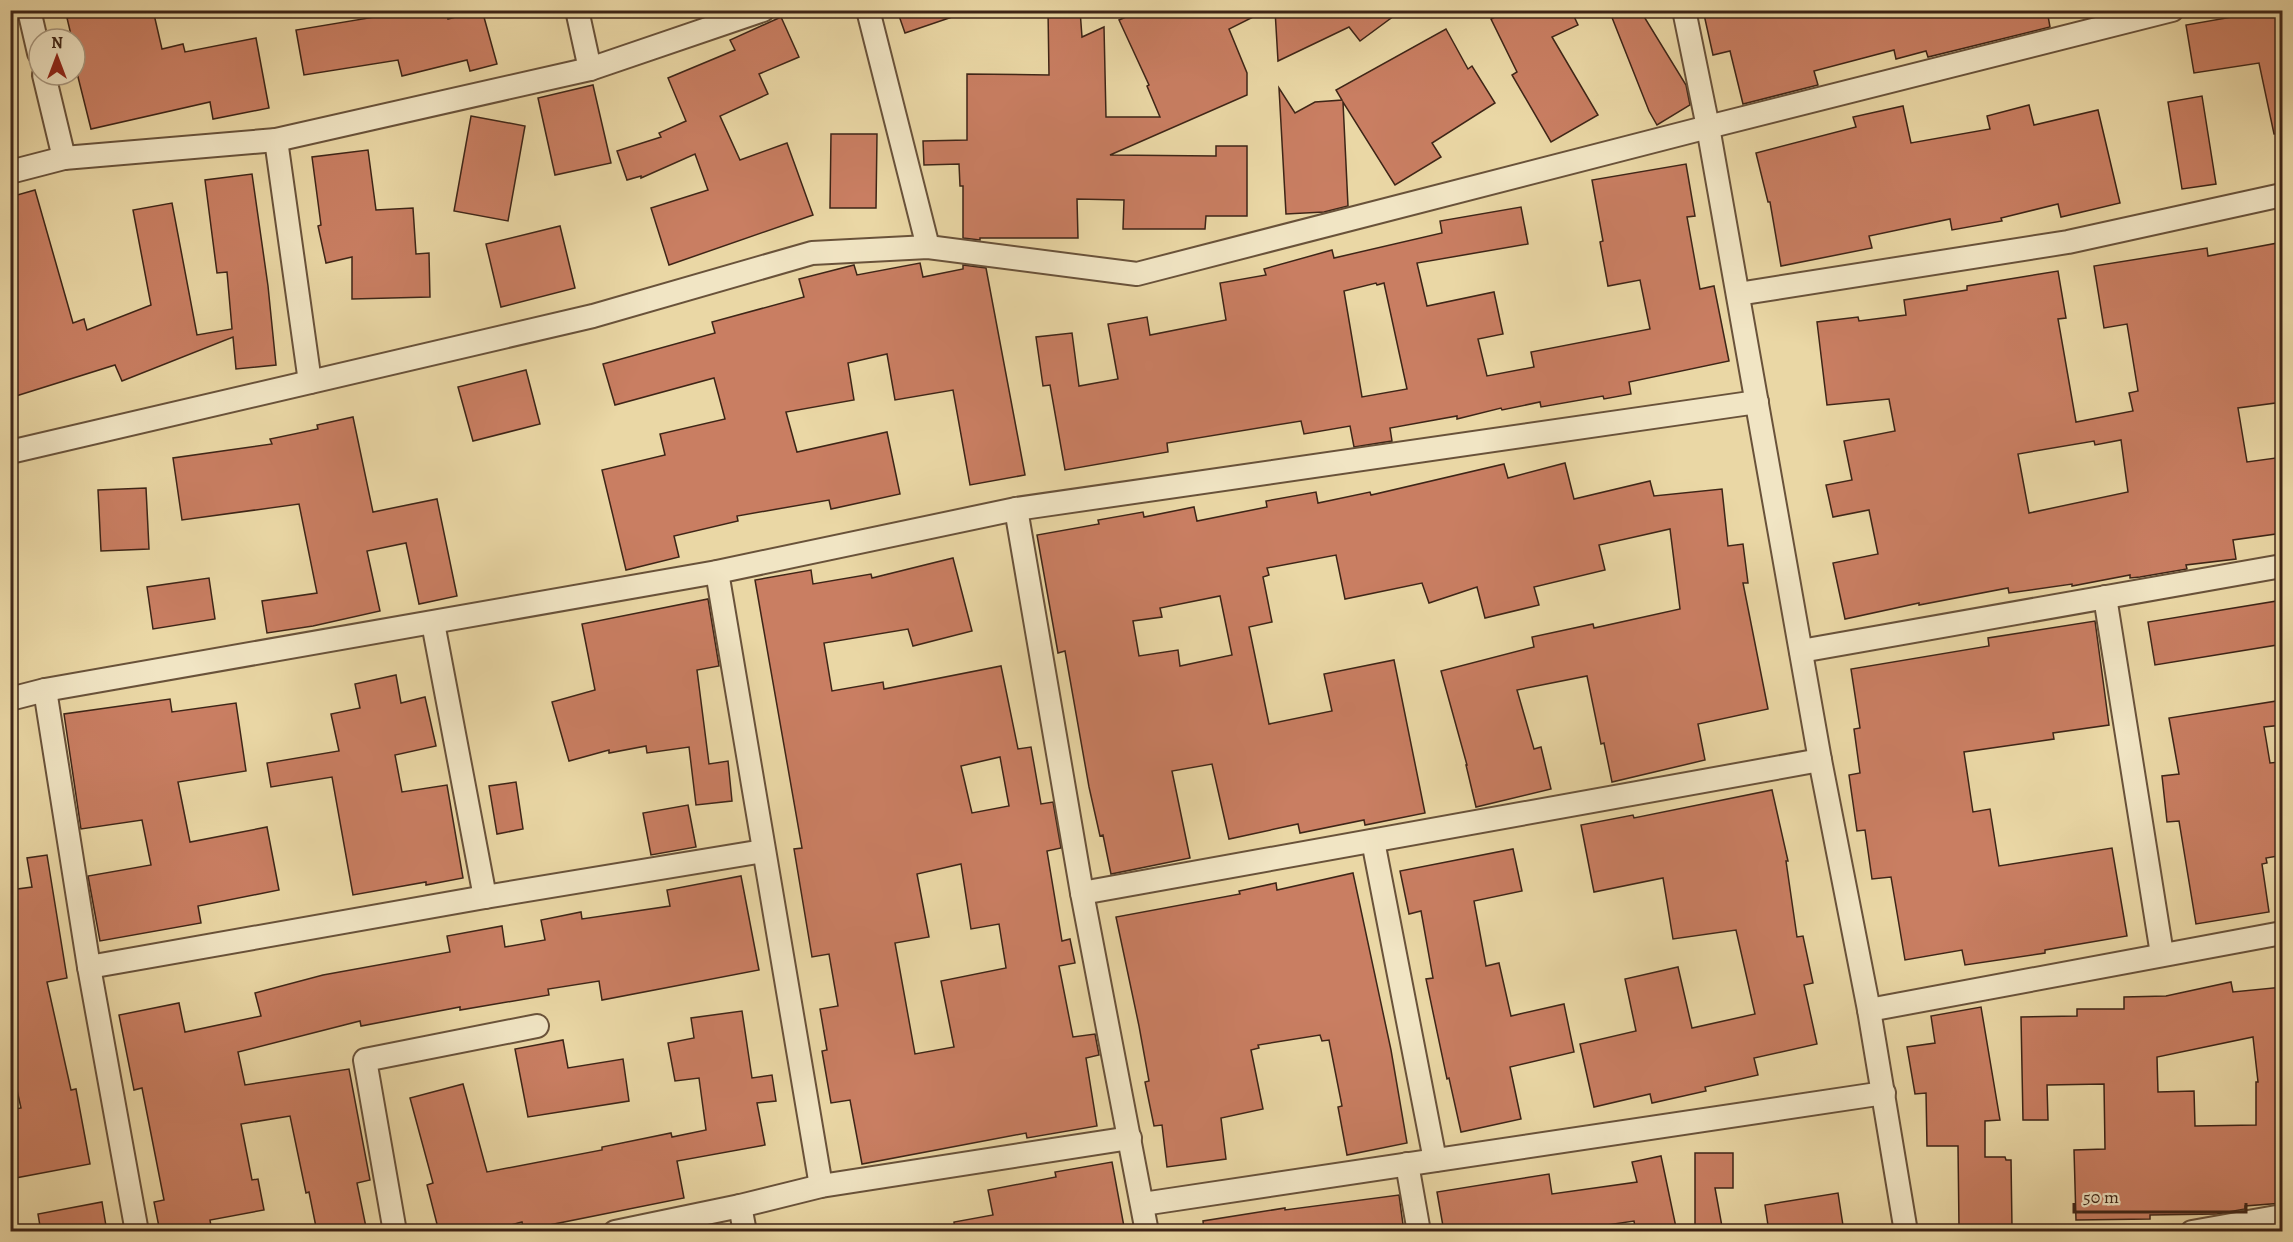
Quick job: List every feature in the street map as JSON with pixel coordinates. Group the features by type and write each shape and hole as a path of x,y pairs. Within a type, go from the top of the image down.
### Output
{"street":[{"path":"29,10 33,27"},
{"path":"577,10 590,69"},
{"path":"10,172 64,158 276,140 590,69 763,10"},
{"path":"868,10 928,247"},
{"path":"1684,10 1708,127 1820,760 1869,1010 1906,1232"},
{"path":"10,452 593,316 812,253 928,247 1137,274 2172,10"},
{"path":"47,87 64,158"},
{"path":"276,140 310,382"},
{"path":"1738,294 2068,242 2283,195"},
{"path":"10,699 45,690 717,572 1016,509 1757,402"},
{"path":"1016,509 1082,893 1147,1232"},
{"path":"1801,651 2283,566"},
{"path":"717,572 821,1186"},
{"path":"2105,597 2163,954"},
{"path":"434,623 485,897"},
{"path":"45,690 89,967 136,1232"},
{"path":"1082,893 1820,760"},
{"path":"1373,841 1435,1160"},
{"path":"89,967 485,897 763,851"},
{"path":"1869,1010 2283,933"},
{"path":"396,1232 365,1060 537,1026"},
{"path":"1143,1204 1884,1093"},
{"path":"615,1232 740,1206 821,1186 1130,1138"},
{"path":"1407,1164 1419,1232"},
{"path":"740,1206 745,1232"},
{"path":"2192,1232 2283,1216"}],"building":[{"path":"99,10 153,10 162,49 183,44 185,52 256,38 269,108 213,119 210,102 91,129 80,87 87,87 87,27 69,27 67,18"},
{"path":"386,10 446,10 448,19 482,10 497,64 470,71 467,60 402,76 398,60 304,75 296,30 387,15"},
{"path":"897,10 960,10 961,14 905,33"},
{"path":"1048,10 1080,10 1082,37 1104,27 1106,117 1160,117 1147,86 1149,85 1119,20 1142,10 1267,10 1229,29 1247,73 1247,95 1110,155 1216,156 1216,146 1247,146 1247,216 1206,216 1205,229 1123,229 1124,200 1077,199 1078,238 980,238 980,240 963,238 963,186 960,186 959,164 924,165 923,141 967,140 967,74 1049,75"},
{"path":"1275,10 1402,10 1360,41 1349,27 1278,61"},
{"path":"1509,10 1571,10 1578,25 1552,37 1598,115 1551,142 1512,75 1517,72 1491,19"},
{"path":"1609,10 1640,10 1686,85 1690,105 1657,125 1649,111"},
{"path":"1703,10 2047,10 2050,27 1928,57 1926,51 1896,59 1894,50 1814,71 1818,85 1743,104 1730,51 1713,55"},
{"path":"2283,10 2283,133 2274,134 2259,63 2194,73 2186,25"},
{"path":"781,17 799,57 759,74 768,94 720,116 740,160 787,143 813,215 669,265 651,208 708,190 695,154 641,178 641,176 627,180 617,151 661,137 659,133 686,121 668,78 735,50 730,40"},
{"path":"1446,29 1468,69 1472,66 1495,103 1432,143 1441,157 1395,185 1343,102 1348,206 1324,212 1286,214 1279,88 1295,113 1315,102 1342,100 1336,90"},
{"path":"593,85 611,163 555,175 538,98"},
{"path":"2202,96 2216,184 2182,189 2168,102"},
{"path":"2029,105 2034,125 2098,110 2120,203 2061,217 2058,204 2001,218 2002,221 1952,230 1950,219 1869,236 1872,248 1781,266 1770,202 1768,202 1756,153 1856,127 1853,117 1903,106 1911,143 1990,129 1987,116"},
{"path":"471,116 525,126 508,221 454,211"},
{"path":"831,134 877,134 876,208 830,208"},
{"path":"368,150 376,210 413,208 416,254 429,253 430,297 352,299 352,257 326,263 318,226 321,225 312,157"},
{"path":"1686,164 1695,216 1687,217 1700,289 1714,286 1729,361 1629,382 1631,394 1604,399 1603,396 1541,407 1540,402 1502,410 1501,408 1457,419 1457,416 1390,428 1392,441 1354,447 1350,426 1304,434 1301,421 1167,443 1168,452 1065,470 1050,385 1043,386 1036,337 1072,333 1079,386 1118,379 1108,324 1147,317 1150,335 1226,320 1220,283 1266,275 1264,269 1332,250 1334,258 1442,233 1440,221 1521,207 1528,244 1417,263 1427,306 1494,292 1503,334 1478,339 1487,376 1534,367 1531,352 1650,329 1640,280 1608,286 1592,180","holes":["1376,283 1377,285 1384,283 1407,389 1362,397 1344,291"]},
{"path":"252,174 268,286 276,365 236,369 233,337 122,381 115,365 16,396 10,377 10,197 35,190 73,323 84,319 87,330 151,305 133,210 172,203 197,335 232,329 227,272 217,273 205,180"},
{"path":"560,226 575,288 501,307 486,244"},
{"path":"2283,242 2283,402 2238,408 2247,462 2283,457 2283,533 2233,540 2236,559 2186,565 2187,569 2009,593 2008,588 1919,605 1919,603 1845,619 1833,563 1878,554 1869,510 1833,517 1826,485 1852,480 1844,441 1895,431 1889,399 1827,405 1817,322 1858,317 1859,321 1906,315 1904,300 1967,290 1967,286 2058,271 2066,318 2058,319 2076,422 2133,411 2129,393 2138,391 2127,324 2104,328 2094,266 2207,248 2208,256","holes":["2121,440 2128,492 2029,513 2018,454 2094,441 2095,445"]},
{"path":"920,263 923,277 963,269 963,265 986,268 1025,475 970,485 953,390 895,400 887,354 848,363 854,400 786,412 797,452 887,432 900,494 831,509 829,500 737,516 738,521 674,536 679,557 626,570 602,470 665,455 660,434 725,419 714,378 615,405 603,364 715,333 712,322 804,297 799,279 854,265 857,275"},
{"path":"526,370 540,424 473,441 458,387"},
{"path":"353,417 373,512 437,499 457,596 419,604 406,543 367,551 380,611 313,626 267,633 262,601 317,593 299,504 182,520 173,458 272,444 270,439 318,429 317,425"},
{"path":"1565,463 1574,499 1650,481 1654,496 1722,489 1728,546 1743,544 1748,583 1743,583 1768,709 1698,724 1705,760 1612,782 1604,743 1601,744 1587,676 1517,690 1534,749 1541,747 1551,789 1476,807 1441,671 1534,647 1532,637 1593,624 1594,628 1680,609 1670,529 1599,545 1605,570 1534,587 1539,605 1485,618 1477,587 1429,603 1422,583 1345,599 1336,555 1267,568 1269,575 1263,577 1272,622 1249,627 1269,724 1332,711 1324,674 1394,660 1425,813 1365,825 1364,820 1300,833 1298,824 1229,839 1212,764 1172,771 1190,858 1111,874 1103,835 1100,836 1089,787 1065,651 1058,653 1037,535 1099,524 1098,520 1143,512 1144,517 1194,507 1197,521 1267,507 1266,501 1316,492 1318,503 1370,492 1371,495 1504,464 1508,478","holes":["1220,596 1232,655 1180,666 1178,650 1139,656 1133,621 1162,617 1160,608"]},
{"path":"146,488 149,549 101,551 98,490"},
{"path":"953,558 972,631 913,646 908,629 824,643 832,691 883,682 884,689 1001,666 1018,749 1031,747 1041,804 1053,802 1061,848 1047,851 1062,941 1070,939 1075,963 1059,966 1073,1037 1095,1034 1099,1055 1086,1058 1097,1126 1027,1138 1026,1133 862,1164 850,1100 831,1103 822,1051 827,1050 820,1009 838,1006 829,954 812,957 794,849 802,848 755,580 811,570 813,584 871,574 872,578","holes":["1000,757 1009,806 972,813 961,766","961,864 971,929 999,924 1006,968 941,981 954,1047 915,1054 895,943 929,937 917,874"]},
{"path":"209,578 215,619 153,629 147,587"},
{"path":"708,599 719,666 697,670 709,764 728,761 732,801 696,805 689,747 647,753 646,746 609,753 609,750 569,761 552,702 595,690 582,624"},
{"path":"2283,600 2283,644 2155,665 2148,622"},
{"path":"2095,621 2109,725 2053,733 2054,739 1964,752 1973,812 1990,809 1999,866 2112,848 2127,936 2045,950 2045,953 1965,965 1962,950 1905,960 1891,877 1872,879 1865,830 1857,831 1849,775 1860,773 1854,729 1860,728 1851,669 1989,646 1988,638"},
{"path":"396,675 401,703 425,697 436,746 395,755 402,792 447,785 463,878 353,895 332,777 271,787 267,763 339,751 331,714 360,708 355,684"},
{"path":"170,699 172,712 236,703 246,771 178,782 190,842 267,827 279,890 198,906 201,923 100,941 88,876 151,865 142,820 81,829 64,714"},
{"path":"2283,700 2283,725 2264,727 2270,763 2280,762 2283,784 2283,855 2266,858 2267,863 2262,864 2269,912 2196,924 2179,821 2167,822 2162,776 2179,774 2169,718"},
{"path":"516,782 523,829 497,834 489,786"},
{"path":"1772,790 1788,861 1786,861 1797,937 1803,936 1813,983 1804,985 1817,1044 1754,1058 1758,1075 1705,1087 1706,1091 1652,1103 1650,1094 1594,1107 1580,1044 1636,1031 1625,979 1678,967 1692,1028 1755,1014 1736,930 1673,939 1663,878 1594,892 1581,825 1633,815 1634,818"},
{"path":"688,805 696,847 651,855 643,813"},
{"path":"1513,849 1522,891 1474,901 1486,966 1499,963 1511,1016 1564,1004 1574,1052 1510,1067 1521,1119 1461,1132 1449,1078 1447,1079 1426,979 1433,978 1421,911 1409,914 1400,871"},
{"path":"47,855 67,978 47,982 71,1090 76,1089 90,1164 10,1179 10,1110 21,1108 10,1059 10,890 32,887 27,858"},
{"path":"1353,873 1391,1050 1407,1143 1347,1155 1338,1107 1342,1106 1329,1040 1322,1041 1320,1035 1258,1045 1259,1048 1251,1050 1263,1109 1221,1118 1226,1159 1167,1167 1162,1125 1154,1126 1145,1082 1149,1081 1116,917 1240,894 1239,891 1276,883 1277,890"},
{"path":"741,876 759,970 602,1000 599,981 548,989 549,995 460,1010 460,1007 361,1026 360,1021 238,1052 245,1085 349,1069 370,1180 357,1183 367,1232 317,1232 309,1192 306,1193 290,1116 241,1124 252,1180 258,1179 264,1210 210,1220 212,1232 160,1232 154,1202 164,1200 142,1088 134,1090 119,1015 179,1003 185,1032 261,1016 255,993 323,975 450,952 447,936 502,926 505,947 545,940 541,920 581,912 582,919 670,906 667,890"},
{"path":"2231,982 2233,992 2283,987 2283,1203 2245,1206 2245,1209 2217,1214 2150,1215 2150,1219 2076,1220 2074,1150 2105,1149 2104,1084 2047,1085 2048,1120 2023,1120 2021,1017 2077,1016 2077,1009 2124,1009 2124,997 2166,996","holes":["2253,1037 2258,1082 2256,1082 2256,1125 2195,1126 2194,1091 2158,1092 2157,1057"]},
{"path":"1981,1007 2000,1120 1985,1121 1985,1157 2005,1157 2006,1160 2011,1160 2012,1227 1959,1227 1958,1146 1927,1146 1926,1093 1915,1094 1907,1047 1935,1043 1931,1016"},
{"path":"742,1011 752,1078 772,1075 776,1101 757,1103 765,1145 677,1161 684,1198 524,1230 522,1222 485,1232 439,1232 427,1185 433,1183 410,1098 463,1084 487,1172 602,1150 602,1147 671,1133 672,1137 706,1130 699,1078 675,1081 668,1043 694,1038 691,1018"},
{"path":"563,1040 568,1068 623,1059 629,1101 528,1117 515,1049"},
{"path":"1695,1153 1733,1153 1733,1188 1715,1188 1723,1232 1695,1232"},
{"path":"1661,1156 1677,1232 1636,1232 1634,1221 1559,1232 1444,1232 1437,1192 1549,1174 1552,1194 1637,1182 1632,1162"},
{"path":"1112,1162 1125,1232 955,1232 954,1222 993,1215 988,1190 1056,1177 1055,1172"},
{"path":"1838,1193 1844,1232 1769,1232 1765,1205"},
{"path":"1399,1195 1404,1232 1204,1232 1203,1221 1285,1208 1285,1210"},
{"path":"102,1202 107,1232 41,1232 38,1214"}]}
